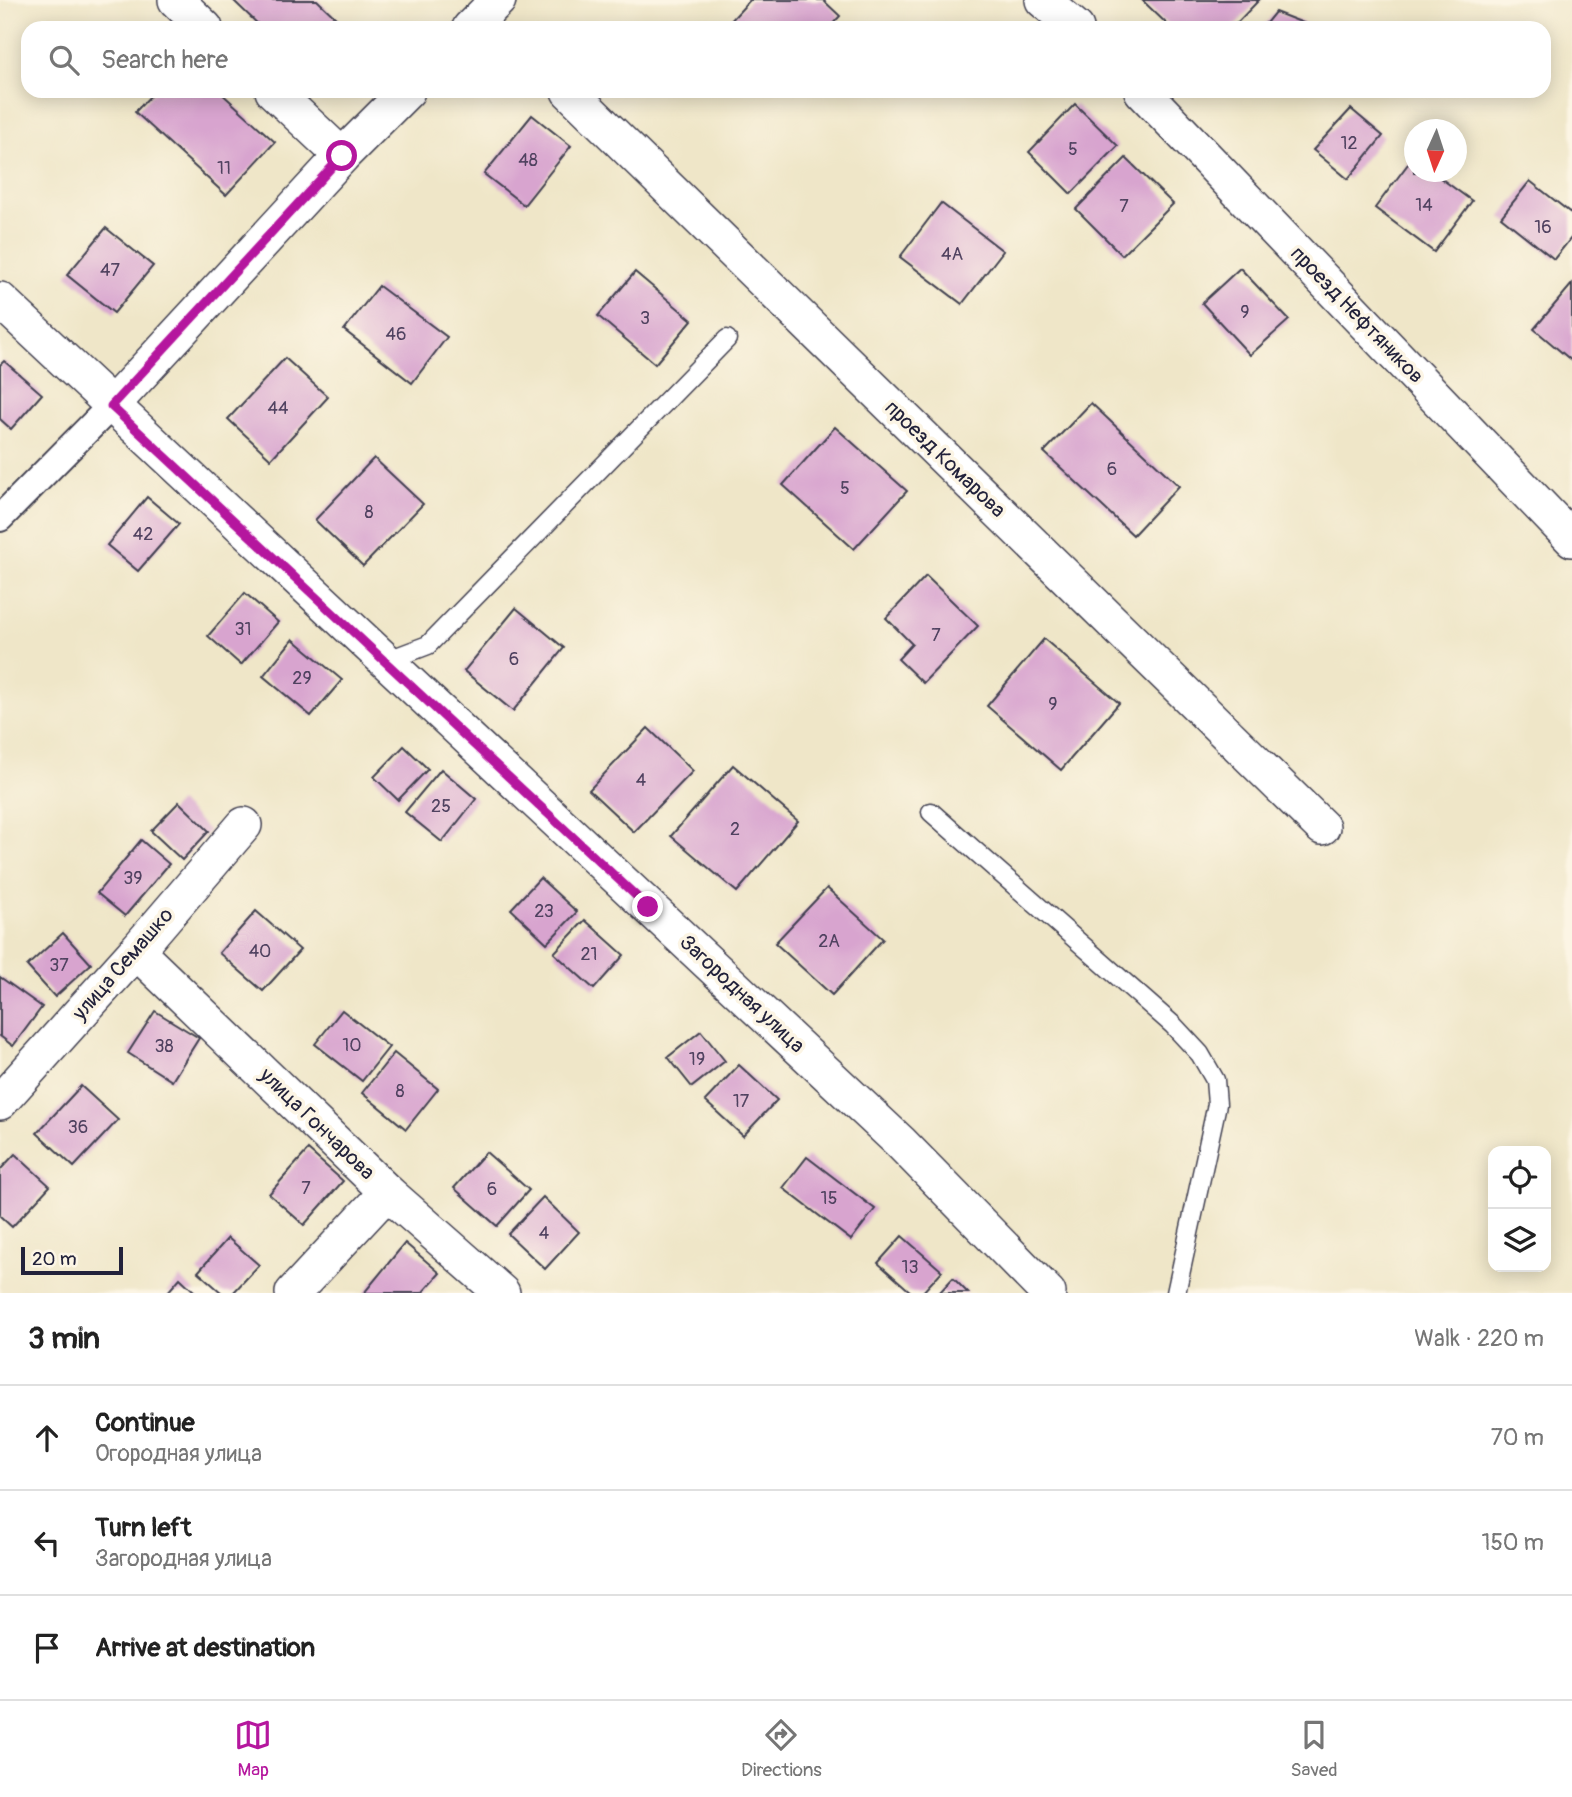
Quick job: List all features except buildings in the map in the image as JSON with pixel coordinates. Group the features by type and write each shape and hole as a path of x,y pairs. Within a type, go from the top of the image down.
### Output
{"street":[{"path":"176,0 198,21"},
{"path":"1043,0 1068,21"},
{"path":"280,98 342,156"},
{"path":"0,518 111,406 342,156 400,98"},
{"name":"проезд Комарова","path":"576,98 1322,827"},
{"name":"проезд Нефтяников","path":"1149,98 1572,539"},
{"name":"Загородная улица","path":"0,300 900,1142 1048,1293"},
{"name":"улица Семашко","path":"0,1102 136,951 244,825"},
{"name":"улица Гончарова","path":"136,951 387,1192 502,1293"},
{"path":"293,1293 387,1192"}],"lane":[{"path":"386,661 428,645 727,339"},
{"path":"931,812 1173,1025 1200,1054 1215,1080 1217,1104 1176,1293"}],"route":[{"path":"342,156 111,406 648,907"}]}
